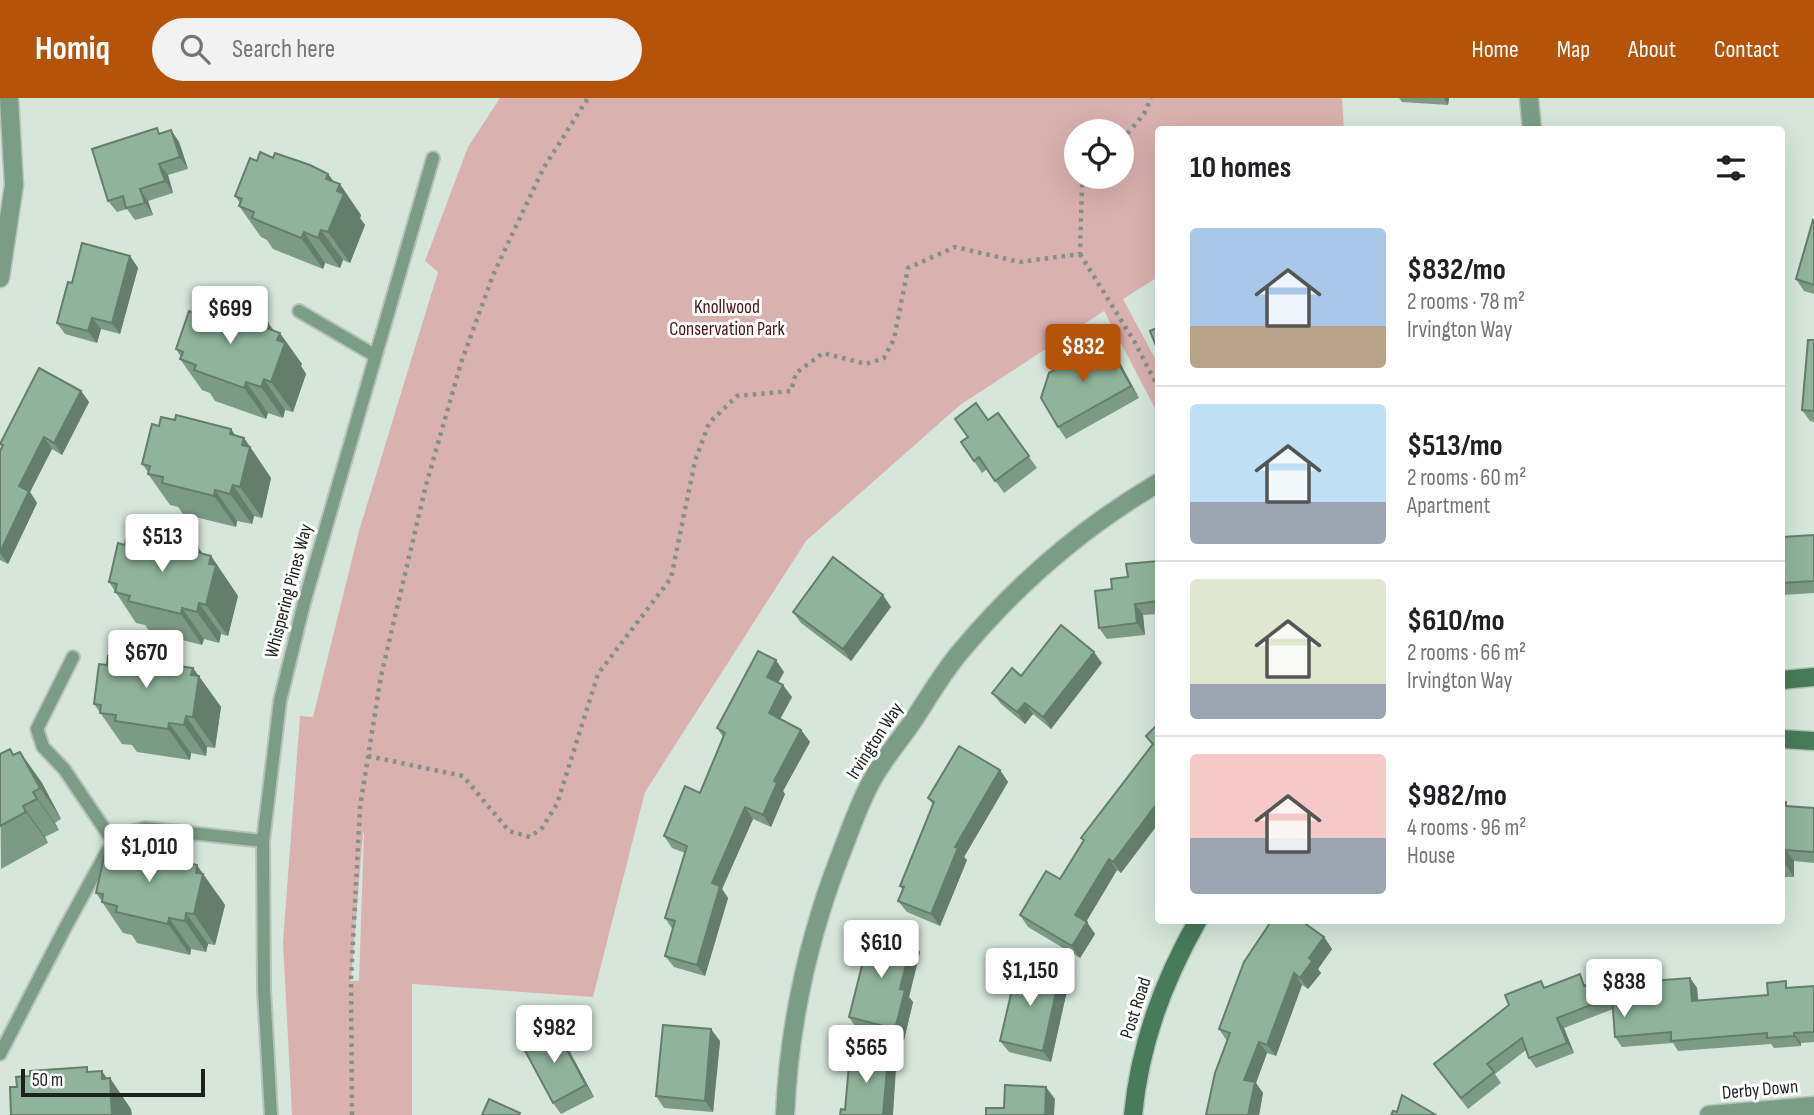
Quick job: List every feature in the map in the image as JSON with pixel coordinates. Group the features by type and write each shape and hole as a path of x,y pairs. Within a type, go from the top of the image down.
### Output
{"street":[{"path":"0,278 14,185 12,98"},
{"path":"1530,98 1532,126"},
{"name":"Irvington Way","path":"785,1115 791,1045 800,988 830,880 871,781 960,652 1029,579 1084,531 1155,485"},
{"path":"1785,680 1814,677"},
{"path":"1785,739 1814,741"},
{"name":"Post Road","path":"1133,1115 1147,1032 1177,957 1196,924"},
{"name":"Derby Down","path":"1709,1115 1814,1106"}],"lane":[{"name":"Whispering Pines Way","path":"271,1115 264,990 263,841 279,701 374,355 433,158"},
{"path":"299,312 374,355"},
{"path":"74,657 37,729 43,747 64,769 114,843"},
{"path":"0,1054 64,930 119,835 145,828 263,841"}],"path":[{"path":"352,1115 351,981 360,807 381,676 426,485 461,363 494,275 543,169 588,98"},
{"path":"1134,126 1144,114 1151,98"},
{"path":"1082,189 1080,254 1135,341 1155,381"},
{"path":"368,756 463,776 509,831 530,837 542,828 557,804 598,674 671,578 695,461 709,423 737,396 791,391 796,373 823,353 866,364 884,358 894,339 908,268 955,247 1020,262 1080,254"}],"green space":[{"name":"Knollwood Conservation Park","path":"500,98 1342,98 1344,126 1155,126 1155,279 1123,299 1155,358 1155,408 1104,311 960,405 806,541 645,792 593,997 412,984 412,1115 292,1115 283,942 300,716 313,717 359,531 438,272 425,261 468,147","holes":["363,833 364,833 359,981 351,981"]}],"building":[{"path":"157,128 159,134 171,130 180,157 159,164 165,181 140,189 145,203 126,208 123,196 108,201 92,149"},
{"path":"260,152 273,158 275,153 310,165 328,174 326,179 340,184 337,191 344,194 328,232 321,230 318,238 304,232 301,238 252,218 254,212 239,206 242,199 235,196 250,158 257,161"},
{"path":"1814,221 1814,285 1796,279"},
{"path":"82,243 130,256 112,323 92,318 88,331 57,323 68,282 72,283"},
{"path":"214,304 268,323 266,328 280,333 277,340 285,343 271,382 264,379 261,387 246,382 244,388 194,370 196,365 180,359 183,352 176,349 189,311 196,314 199,305 213,309"},
{"path":"1155,328 1155,344 1150,331"},
{"path":"1808,340 1814,340 1814,411 1802,410"},
{"path":"1106,341 1131,386 1058,427 1041,398 1049,373"},
{"path":"39,368 81,391 54,443 44,437 19,486 29,491 0,552 0,451 3,445 0,444"},
{"path":"976,403 988,420 998,413 1029,456 995,481 979,457 974,461 961,442 968,437 955,419"},
{"path":"176,415 231,429 230,434 244,438 242,445 250,447 240,487 233,485 230,494 215,490 214,496 162,483 163,477 148,474 150,466 142,464 152,424 159,426 161,417 175,420"},
{"path":"143,534 198,547 196,552 211,556 209,564 216,565 206,605 199,603 197,612 182,608 181,614 128,601 130,596 115,592 117,584 109,582 118,543 125,545 127,535 142,539"},
{"path":"1814,535 1814,581 1785,583 1785,537"},
{"path":"833,557 883,595 843,649 793,612"},
{"path":"1155,561 1155,601 1135,604 1137,623 1099,628 1095,591 1112,589 1111,579 1128,577 1126,564"},
{"path":"1061,625 1094,652 1043,717 1025,703 1017,712 992,693 1012,668 1021,676"},
{"path":"758,651 776,660 767,677 783,685 769,713 801,730 774,781 777,783 763,815 745,807 712,883 720,886 697,965 665,956 675,921 665,918 687,846 664,836 685,786 700,793 725,733 717,728"},
{"path":"123,652 179,660 178,666 193,668 191,675 199,676 193,717 186,716 184,725 169,723 168,729 115,721 116,715 100,713 101,705 94,704 99,664 107,665 108,656 122,658"},
{"path":"1155,727 1155,806 1113,862 1109,859 1075,915 1087,922 1072,946 1020,915 1046,871 1060,879 1084,840 1081,838 1153,744 1146,736"},
{"path":"959,746 1000,770 955,847 958,848 931,914 898,901 904,887 900,886 934,802 928,798"},
{"path":"10,749 13,755 20,752 40,788 33,792 37,799 23,806 26,812 0,826 0,754"},
{"path":"1785,802 1786,806 1814,808 1814,852 1786,850 1786,865"},
{"path":"129,844 184,857 183,862 197,865 196,873 203,874 194,914 186,913 185,921 169,918 168,924 116,912 117,906 102,902 103,894 96,893 105,853 112,855 114,846 128,849"},
{"path":"1269,924 1306,924 1324,937 1309,958 1312,961 1300,978 1294,973 1267,1045 1259,1042 1244,1080 1255,1082 1248,1115 1206,1115 1215,1073 1230,1033 1219,1029 1244,962"},
{"path":"871,930 912,940 900,989 905,990 895,1029 849,1017"},
{"path":"1018,964 1060,974 1043,1051 1000,1041"},
{"path":"1580,974 1584,986 1690,978 1692,1001 1768,995 1767,983 1786,981 1786,988 1814,986 1814,1032 1767,1038 1767,1033 1671,1041 1671,1032 1615,1037 1612,997 1557,1018 1567,1043 1529,1058 1522,1038 1487,1064 1494,1072 1461,1098 1434,1064 1509,1005 1505,995 1541,981 1544,988"},
{"path":"663,1025 711,1029 705,1101 656,1096"},
{"path":"555,1028 586,1085 553,1103 522,1045"},
{"path":"850,1053 888,1057 883,1115 840,1115 841,1109 845,1110"},
{"path":"87,1067 87,1072 102,1071 102,1079 110,1078 112,1115 11,1115 10,1087 17,1087 16,1077 30,1076 30,1071"},
{"path":"1005,1085 1046,1087 1045,1115 986,1115 986,1108 1004,1108"},
{"path":"1402,1095 1436,1115 1391,1115 1393,1111 1397,1112"},
{"path":"489,1099 520,1113 482,1115"}]}
